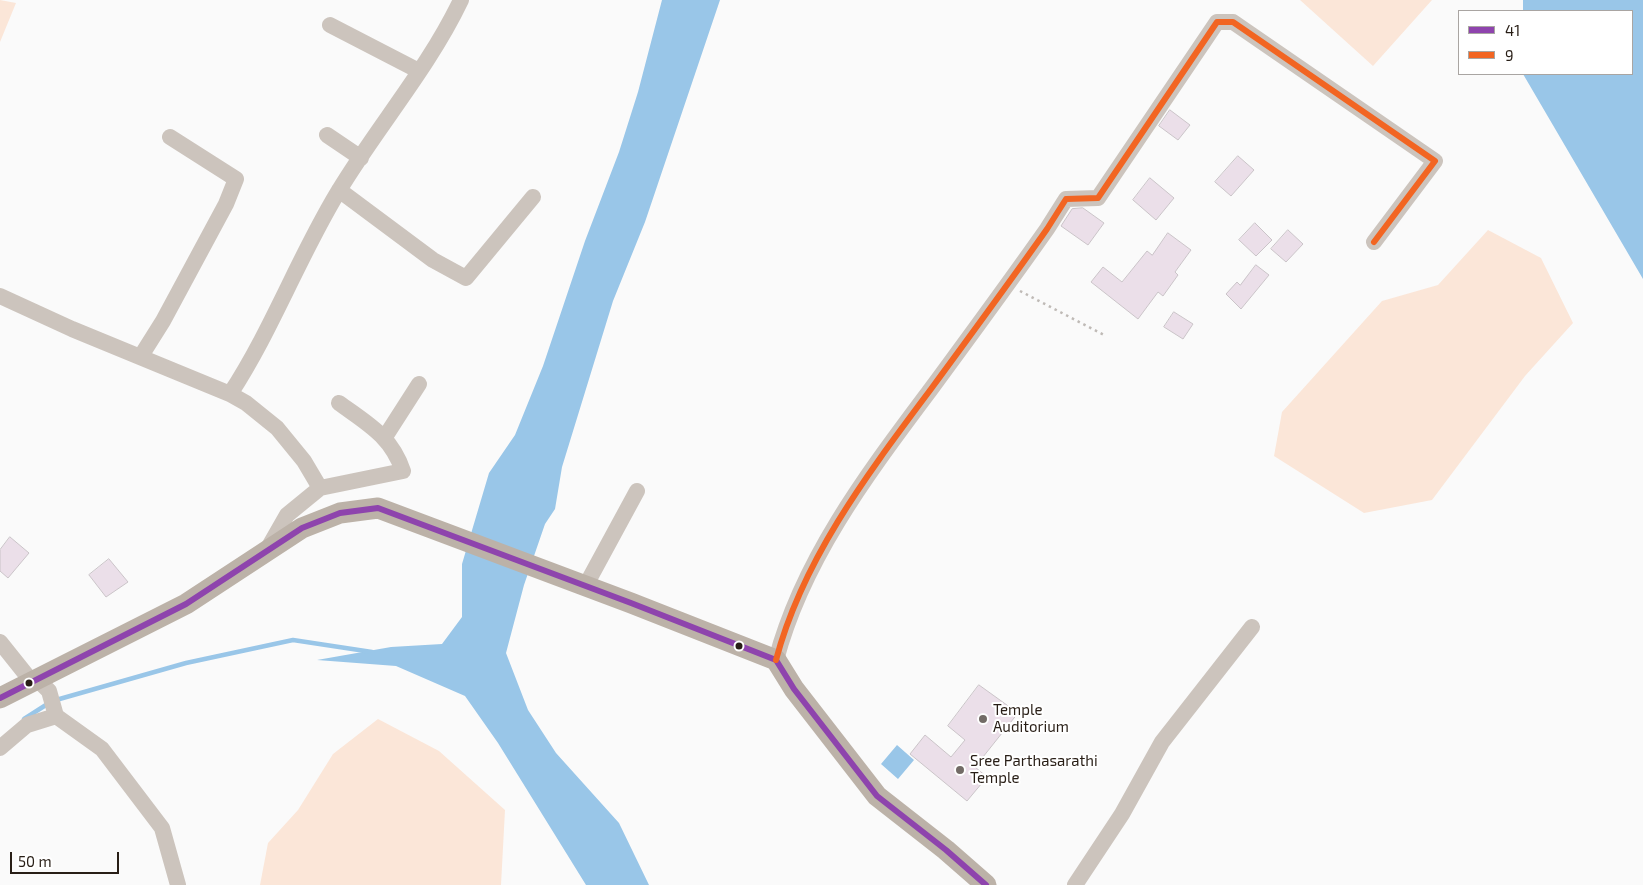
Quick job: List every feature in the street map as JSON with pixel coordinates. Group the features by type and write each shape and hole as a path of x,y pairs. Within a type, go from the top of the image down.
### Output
{"main road":[{"path":"0,698 39,684 186,604 302,528 340,513 378,508 391,511 586,585 776,660 794,689 877,796 946,850 986,885"}],"street":[{"path":"230,394 277,311 319,224 339,190 419,72 461,0"},
{"path":"776,660 782,635 805,580 846,509 1008,284 1066,199 1098,198 1217,22 1233,22 1435,161 1374,242"},
{"path":"330,25 419,72"},
{"path":"327,135 361,158"},
{"path":"141,356 163,321 226,204 236,179 170,137"},
{"path":"339,190 433,260 466,278 534,198"},
{"path":"0,296 230,394 258,411 277,428 304,461 320,488"},
{"path":"386,437 419,384"},
{"path":"267,550 288,515 320,488 403,471 398,455 386,437 339,403"},
{"path":"586,585 637,491"},
{"path":"1075,885 1122,814 1162,742 1252,627"},
{"path":"0,642 39,684 56,712 102,749 162,828 178,885"},
{"path":"0,748 27,725 56,712"}],"path":[{"path":"1008,284 1106,336"}],"shaded area":[{"path":"0,0 16,3 0,42"},
{"path":"1300,0 1432,0 1373,66"},
{"path":"1488,230 1541,258 1573,323 1525,376 1432,500 1364,513 1274,456 1282,412 1382,301 1438,285"},
{"path":"378,719 439,751 505,810 501,885 260,885 268,843 298,810 333,754"}],"water":[{"path":"662,0 720,0 645,222 613,301 562,467 555,509 545,524 524,585 506,653 528,710 556,753 619,823 649,885 586,885 498,743 465,696 396,666 317,660 391,647 442,644 462,617 462,564 489,473 515,435 543,366 585,241 619,152 638,92"},
{"path":"1523,0 1643,0 1643,279 1524,75 1633,75 1633,10 1523,10"},
{"path":"897,745 914,760 898,779 881,764"}],"building":[{"path":"1170,110 1190,125 1178,140 1159,126"},
{"path":"1238,156 1254,170 1231,196 1215,182"},
{"path":"1150,178 1174,198 1156,220 1133,200"},
{"path":"1083,208 1104,223 1088,245 1061,226 1072,209"},
{"path":"1255,223 1272,240 1256,256 1239,240"},
{"path":"1288,230 1303,244 1286,262 1271,249"},
{"path":"1168,233 1191,250 1175,272 1178,275 1163,296 1158,292 1138,319 1091,282 1103,267 1122,282 1147,251 1152,255"},
{"path":"1256,265 1269,275 1241,309 1226,294 1237,282 1240,285"},
{"path":"1174,312 1193,324 1183,339 1164,327"},
{"path":"10,537 29,553 8,578 0,571 0,550"},
{"path":"109,559 128,582 106,597 89,575"},
{"path":"979,685 1018,713 975,767 987,777 967,801 910,754 925,735 951,757 965,740 948,726"}],"waterway":[{"path":"56,700 186,663 293,640 372,652"},
{"path":"24,719 49,703"}],"transit line":[{"name":"9","path":"776,660 788,622 803,586 821,551 840,517 884,452 1047,229 1066,199 1098,198 1217,22 1233,22 1435,161 1374,242"},
{"name":"41","path":"0,698 186,604 302,528 340,513 378,508 631,603 776,660 794,689 877,796 946,850 986,885"}],"place":[{"name":"Temple Auditorium","path":"983,719"},
{"name":"Sree Parthasarathi Temple","path":"960,770"}]}
